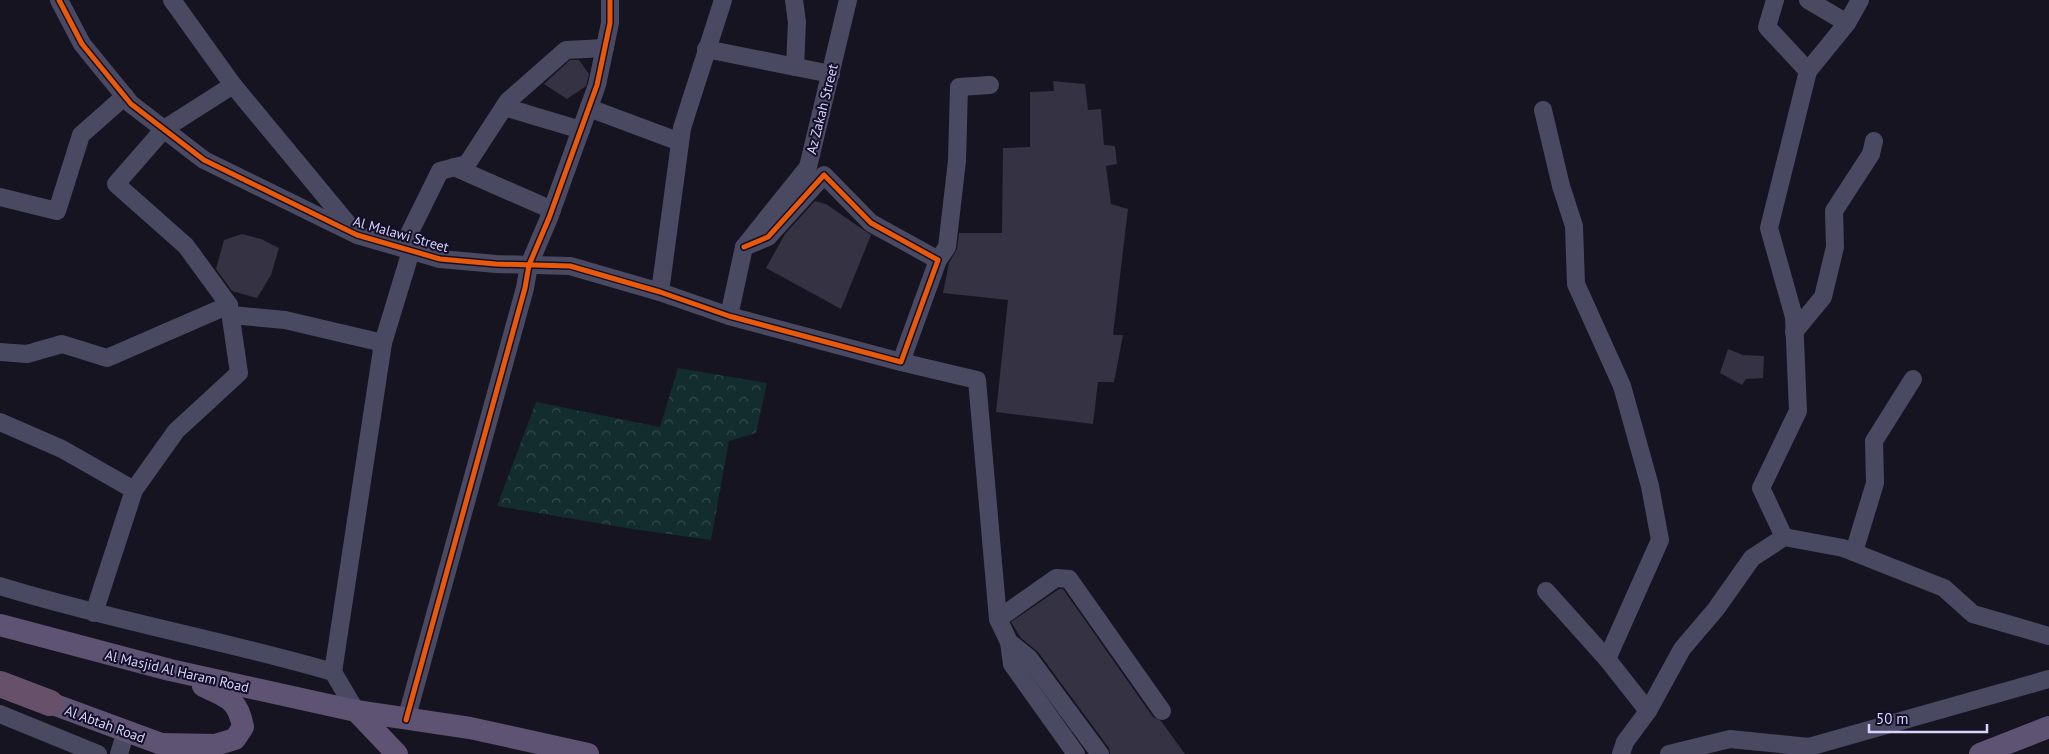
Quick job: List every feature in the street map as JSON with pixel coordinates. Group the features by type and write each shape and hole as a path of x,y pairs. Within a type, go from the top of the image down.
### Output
{"highway":[{"path":"0,684 50,703"}],"main road":[{"name":"Al Masjid Al Haram Road","path":"0,625 170,670 356,711 406,720 470,728 588,754"},
{"path":"161,744 215,745 235,739 243,727 240,712 228,697 170,670"},
{"name":"Al Abtah Road","path":"50,703 188,754"},
{"path":"356,711 394,753 406,720"},
{"path":"1980,754 2026,745 2049,727"}],"street":[{"name":"Al Malawi Street","path":"59,0 82,44 132,104 204,160 356,235 440,259 570,266 660,292 730,316 976,380 998,619"},
{"path":"172,0 234,84 356,235"},
{"path":"406,720 529,264 552,210 597,85 610,24 610,0"},
{"path":"660,292 682,128 723,0"},
{"path":"794,0 796,22 795,67"},
{"name":"Az Zakah Street","path":"730,316 744,247 808,167 848,0"},
{"path":"1775,0 1767,27 1808,71"},
{"path":"1808,0 1847,23"},
{"path":"1784,537 1760,488 1798,411 1794,317 1769,228 1808,71 1847,23 1860,0"},
{"path":"356,711 333,672 382,343 407,249 440,171 467,164 508,101 566,50 605,48"},
{"path":"706,49 831,74"},
{"path":"94,613 134,490 176,430 239,372 230,310 186,246 116,184 164,129 234,84"},
{"path":"901,362 938,260 947,247 957,161 959,87 990,85"},
{"path":"0,197 58,211 81,135 125,96"},
{"path":"504,106 581,130"},
{"path":"589,108 680,142"},
{"path":"1543,110 1561,186 1574,226 1576,284 1622,386 1650,486 1660,540 1607,659"},
{"path":"1794,332 1823,297 1835,247 1834,211 1871,154 1874,141"},
{"path":"454,167 552,210"},
{"path":"744,247 768,237 824,175 871,223 938,260"},
{"path":"0,352 27,354 62,344 108,358 230,310 285,320 382,343"},
{"path":"1854,552 1875,483 1874,441 1913,379"},
{"path":"0,422 62,449 134,490"},
{"path":"1621,754 1625,742 1648,711 1682,649 1716,609 1752,558 1784,537 1843,548 1854,552 1944,588 1973,614 2049,636"},
{"path":"1100,754 1029,658 1010,642 998,619 1056,578 1069,579 1162,711"},
{"path":"0,586 94,613 270,653 333,672"},
{"path":"1546,591 1607,659 1648,711"},
{"path":"1010,642 1012,664 1076,754"},
{"path":"1669,754 1730,739 1809,747 2049,679"},
{"path":"0,714 98,754"},
{"path":"119,754 126,731"}],"green space":[{"path":"678,368 767,383 756,433 729,441 711,540 497,506 536,402 660,427"}],"building":[{"path":"570,60 579,60 589,74 586,86 567,99 544,84"},
{"path":"1053,81 1085,84 1088,110 1101,109 1104,145 1115,146 1117,164 1106,166 1111,204 1128,209 1113,335 1123,335 1114,382 1098,382 1093,424 996,412 1008,300 943,293 949,263 957,249 959,233 1002,233 1003,148 1030,147 1030,92 1054,91"},
{"path":"815,201 826,204 871,235 841,309 766,268 785,234"},
{"path":"242,234 261,239 279,248 271,275 257,298 232,291 216,269 224,240"},
{"path":"1728,349 1743,355 1764,356 1763,378 1746,379 1742,385 1720,373"},
{"path":"1059,589 1063,589 1153,717 1161,721 1185,754 1110,754 1109,748 1038,652 1021,638 1011,622"}],"cycle path":[{"path":"59,0 82,44 131,104 204,160 357,235 440,259 496,264 570,266 660,292 729,316 901,362 938,260 871,223 824,175 768,237 744,247"},
{"path":"406,720 525,288 529,265 549,218 597,85 610,23 610,0"}]}
